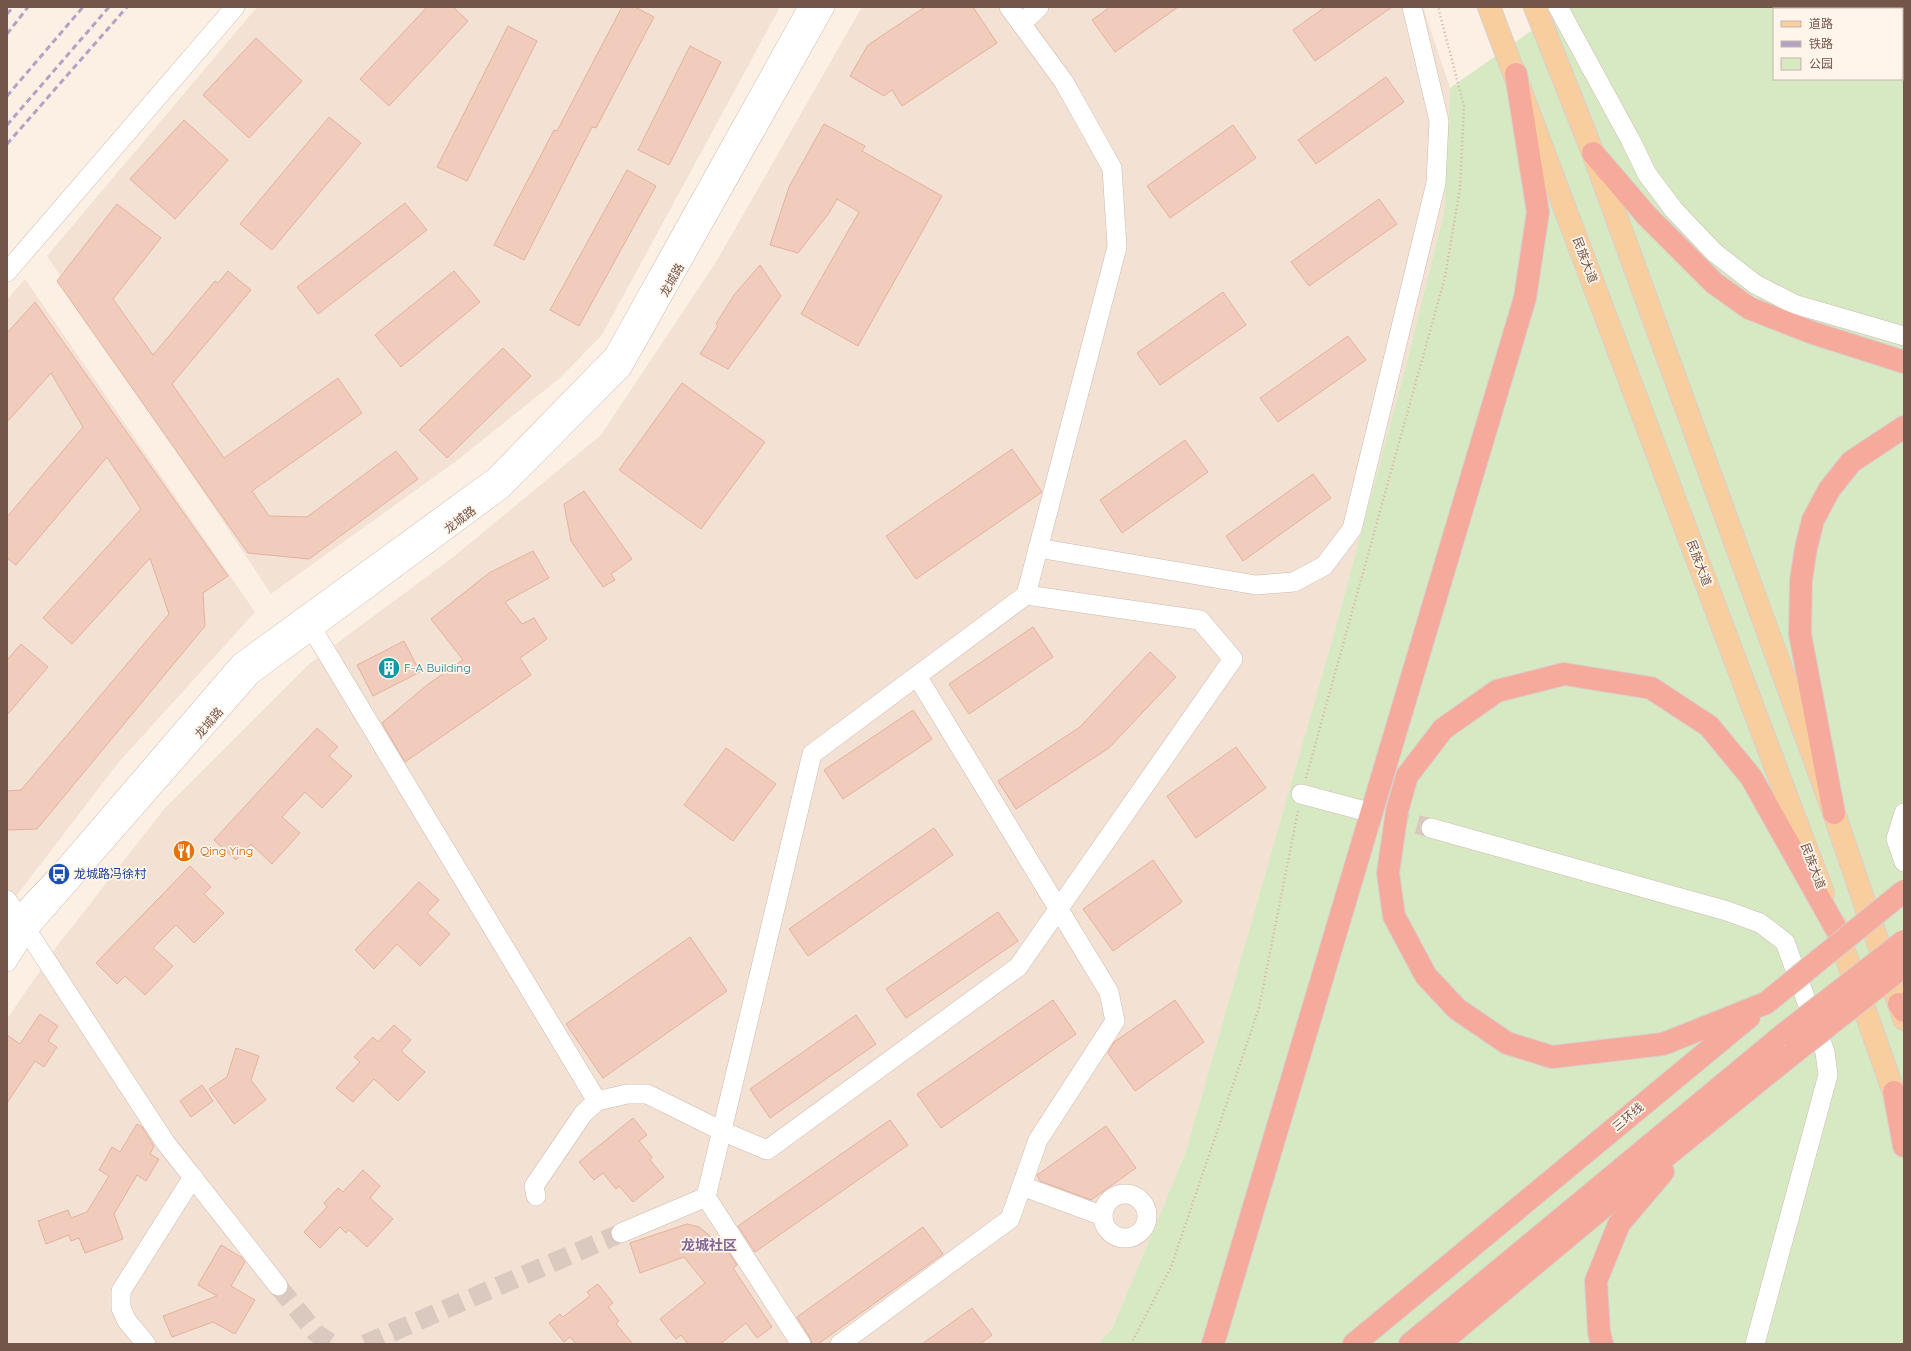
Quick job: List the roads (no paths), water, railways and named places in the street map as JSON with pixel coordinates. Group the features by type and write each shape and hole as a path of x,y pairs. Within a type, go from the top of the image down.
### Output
{"highway":[{"path":"1213,1344 1525,298 1538,212 1516,74"},
{"path":"1593,153 1658,227 1714,282 1749,308 1813,333 1904,362"},
{"path":"1834,813 1800,634 1801,580 1806,548 1813,520 1829,490 1851,462 1904,427"},
{"path":"1766,1003 1663,1044 1552,1057 1507,1043 1457,1009 1426,976 1394,916 1388,873 1397,811 1407,776 1443,729 1497,691 1564,674 1651,688 1709,726 1751,777 1838,932"},
{"name":"三环线","path":"1354,1344 1766,1003 1904,891"},
{"path":"1410,1344 1784,1034 1904,941"},
{"path":"1439,1344 1732,1102 1904,966"},
{"path":"1894,1092 1904,1146"},
{"path":"1602,1344 1599,1332 1596,1281 1619,1224 1668,1166 1732,1102"}],"main road":[{"name":"民族大道","path":"1489,7 1516,74 1838,932 1904,1121"},
{"path":"1536,7 1593,153 1834,813 1902,1011"}],"street":[{"path":"7,272 235,7"},
{"name":"龙城路","path":"7,962 23,924 59,874 240,663 495,477 614,355 808,7"},
{"name":"龙城路","path":"7,934 23,924 251,674 313,630 502,489 622,368 825,7"},
{"path":"801,1344 706,1197 812,754 1026,595 1117,248 1112,168 1064,82 1009,7"},
{"path":"1021,24 1040,7"},
{"path":"1038,548 1256,585 1294,582 1324,566 1352,529 1436,183 1439,121 1412,7"},
{"path":"1558,7 1631,141 1647,174 1674,210 1714,253 1755,284 1794,304 1904,336"},
{"path":"536,1196 534,1186 583,1114 597,1101 627,1094 647,1094 722,1131 766,1150 1018,967 1233,659 1200,620 1026,595"},
{"path":"313,630 597,1101"},
{"path":"840,1344 1010,1219 1038,1140 1115,1021 1109,992 917,676"},
{"path":"1301,794 1361,810"},
{"path":"1904,813 1896,839 1904,862"},
{"path":"1431,828 1727,911 1760,923 1786,942 1825,1052 1828,1075 1755,1344"},
{"path":"7,900 165,1142 278,1286"},
{"path":"146,1344 127,1321 121,1308 121,1292 192,1177"},
{"path":"1022,1186 1102,1216"},
{"path":"621,1233 706,1197"}],"tunnel":[{"path":"1361,810 1431,828"},
{"path":"365,1344 621,1233"},
{"path":"278,1286 316,1333 332,1344"}],"railway":[{"path":"7,14 13,7"},
{"path":"7,34 28,7"},
{"path":"7,96 83,7"},
{"path":"7,125 109,7"},
{"path":"7,144 127,7"}],"place":[{"name":"F-A Building","path":"389,668"},
{"name":"Qing Ying","path":"184,851"},
{"name":"龙城路冯徐村","path":"59,874"}],"district":[{"name":"龙城社区","path":"709,1245"}]}
